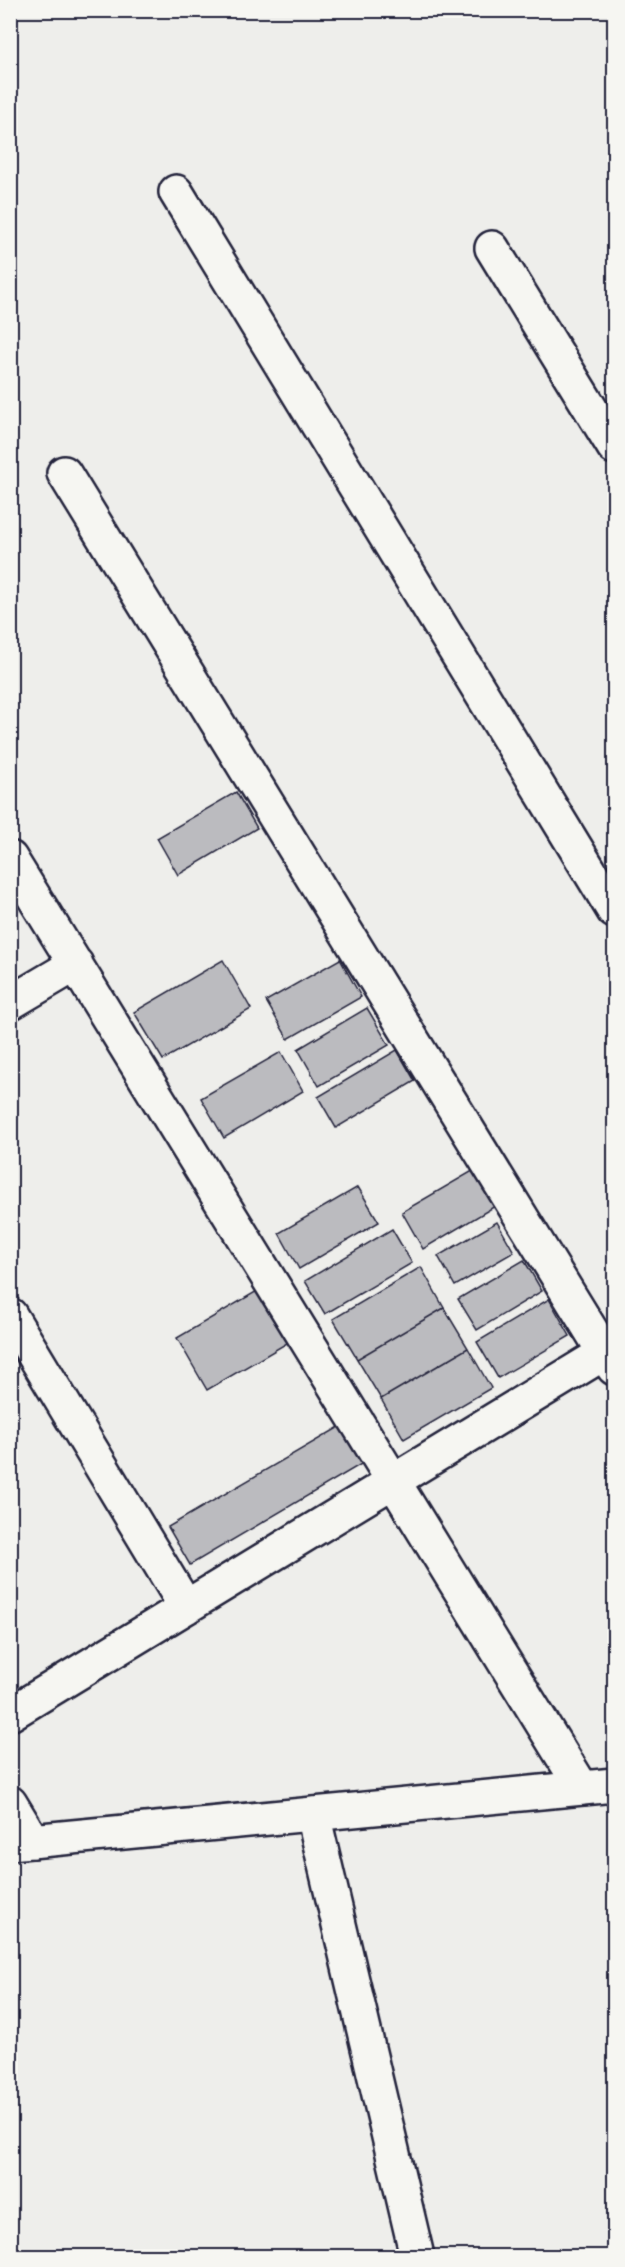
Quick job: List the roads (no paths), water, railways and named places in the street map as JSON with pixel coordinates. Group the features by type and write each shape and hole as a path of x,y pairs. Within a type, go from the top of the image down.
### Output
{"street":[{"path":"176,192 615,911"},
{"path":"492,248 615,447"},
{"path":"10,1714 394,1481 611,1356 64,473"},
{"path":"10,858 582,1788"},
{"path":"10,1003 76,964"},
{"path":"10,1315 186,1607"},
{"path":"10,1803 22,1842 615,1785"},
{"path":"313,1814 417,2256"}]}
